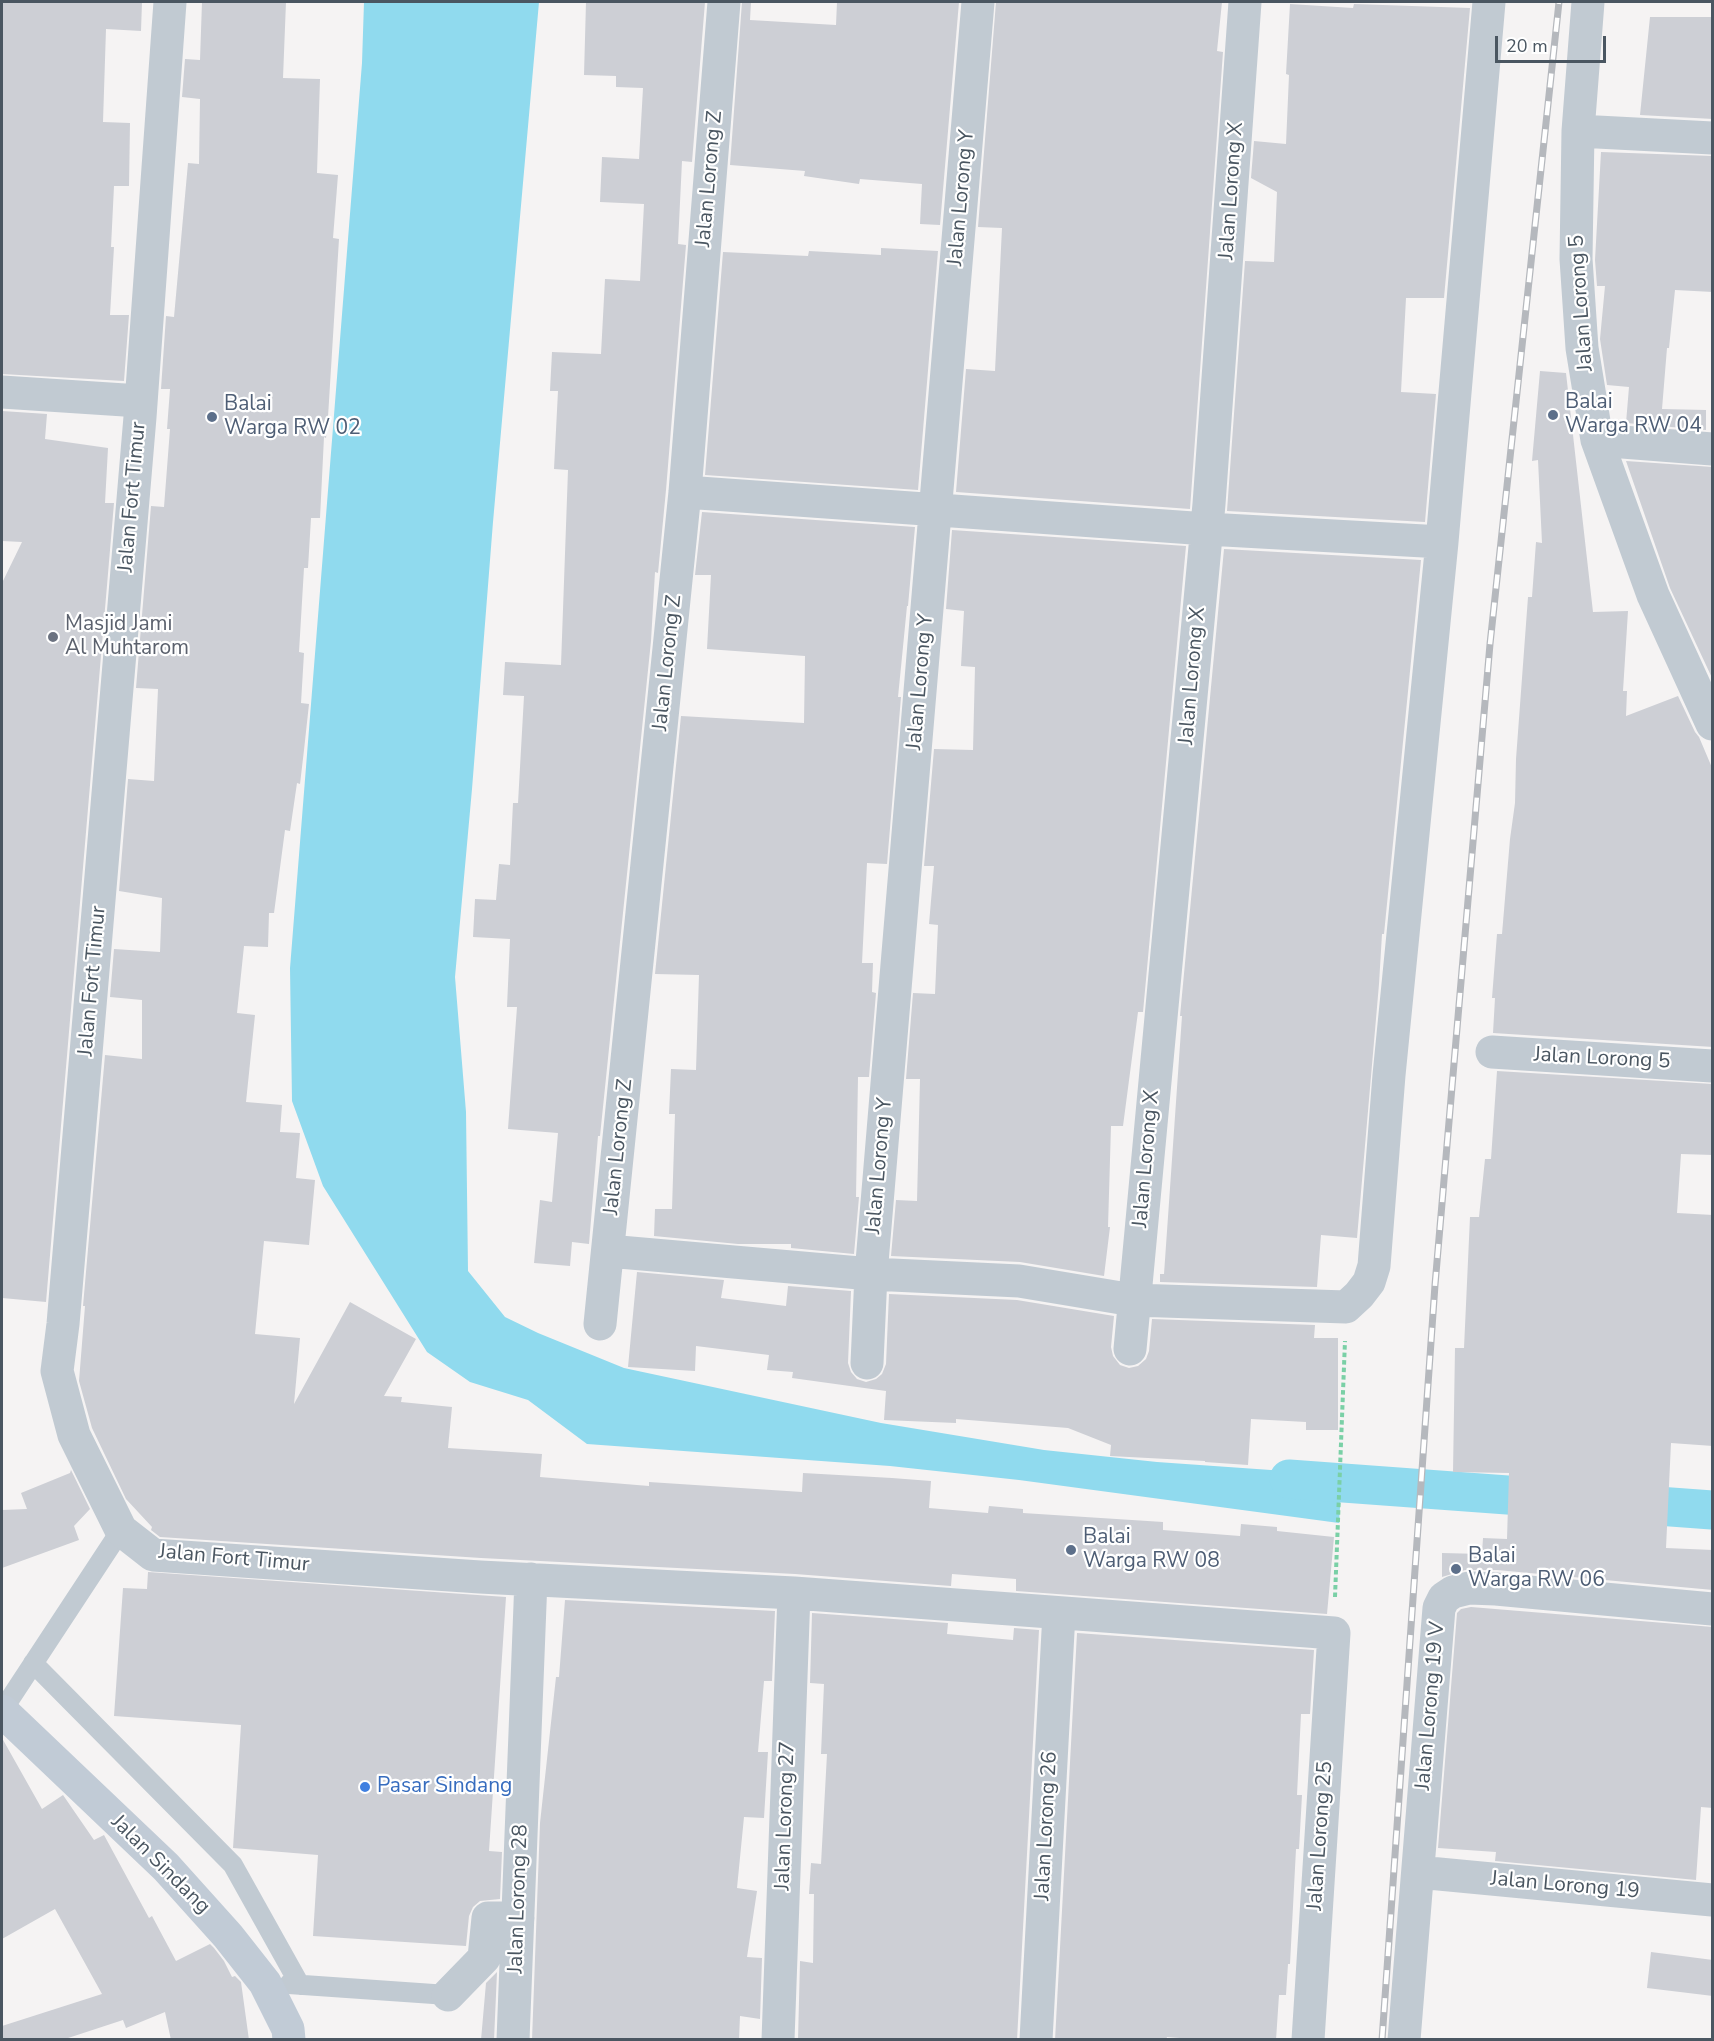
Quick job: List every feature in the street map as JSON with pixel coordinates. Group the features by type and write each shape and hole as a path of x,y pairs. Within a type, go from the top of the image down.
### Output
{"street":[{"name":"Jalan Fort Timur","path":"170,2 140,401 66,1300 57,1371 74,1435 121,1530 153,1555 480,1577 794,1593 1334,1633"},
{"name":"Jalan Lorong Z","path":"600,1324 685,492 724,2"},
{"name":"Jalan Lorong Y","path":"867,1363 871,1274 978,2"},
{"name":"Jalan Lorong X","path":"1130,1349 1216,427 1245,2"},
{"path":"608,1251 871,1274 1019,1281 1133,1300 1346,1307 1369,1282 1374,1266 1389,1075 1442,542 1489,2"},
{"name":"Jalan Lorong 5","path":"1588,2 1578,131 1576,259 1582,348 1597,440 1653,595 1713,724"},
{"path":"1578,131 1713,138"},
{"path":"2,392 140,401"},
{"path":"1597,440 1713,448"},
{"path":"685,492 1207,529 1442,542"},
{"name":"Jalan Lorong 5","path":"1492,1052 1713,1066"},
{"name":"Jalan Lorong 28","path":"513,2040 531,1579"},
{"name":"Jalan Lorong 19 V","path":"1418,1872 1439,1608 1444,1598 1453,1592 1469,1588 1496,1589 1713,1609"},
{"name":"Jalan Lorong 27","path":"778,2040 794,1593"},
{"name":"Jalan Lorong 26","path":"1036,2040 1059,1613"},
{"name":"Jalan Lorong 25","path":"1308,2040 1334,1633"},
{"name":"Jalan Sindang","path":"2,1711 166,1867 228,1936 265,1983 288,2029 289,2040"},
{"path":"1404,2040 1418,1872"},
{"name":"Jalan Lorong 19","path":"1418,1872 1713,1900"},
{"path":"448,1995 484,1958 488,1918 518,1918"}],"lane":[{"path":"2,1711 121,1530"},
{"path":"33,1663 233,1865 300,1985"},
{"path":"265,1983 448,1995"}],"path":[{"path":"1334,1633 1346,1307"}],"water":[{"path":"364,2 539,2 455,977 466,1112 468,1271 505,1317 624,1368 881,1423 1044,1450 1157,1462 1342,1475 1339,1523 1019,1480 890,1466 587,1444 528,1400 470,1382 427,1352 323,1186 292,1101 290,968 362,63"}],"building":[{"path":"2,2 142,2 141,31 106,29 103,122 130,123 129,186 114,186 111,247 114,247 110,315 129,315 124,381 2,374"},
{"path":"202,2 286,2 283,78 320,79 317,173 338,175 333,238 339,239 320,518 311,518 308,568 304,568 299,652 304,653 301,703 309,704 300,784 297,783 290,831 285,830 274,913 269,913 268,947 244,946 237,1013 255,1015 246,1102 282,1105 280,1132 300,1133 296,1178 315,1180 309,1245 264,1241 255,1334 300,1338 294,1404 350,1302 416,1339 384,1396 402,1397 401,1402 452,1407 448,1448 542,1454 540,1477 649,1486 649,1482 802,1492 803,1473 892,1478 931,1481 929,1508 988,1513 989,1506 1023,1509 1023,1513 1163,1522 1163,1530 1240,1536 1241,1524 1277,1527 1277,1531 1334,1537 1327,1614 1016,1591 1016,1579 952,1574 951,1586 795,1574 481,1558 160,1537 151,1530 152,1527 126,1499 92,1428 79,1381 85,1306 83,1306 105,1055 142,1059 142,1000 110,997 114,949 160,952 162,898 119,891 128,779 154,781 158,689 136,688 151,506 164,507 170,429 167,429 170,389 161,389 166,316 174,317 188,163 199,164 200,99 182,97 185,59 200,60"},
{"path":"586,2 705,2 692,162 682,161 678,244 686,245 666,490 658,573 655,572 651,641 600,1136 598,1136 589,1244 572,1242 570,1266 534,1263 540,1200 552,1202 558,1133 508,1129 517,1007 507,1007 510,939 473,937 475,899 496,900 499,864 510,865 513,803 518,803 524,696 503,695 505,662 561,665 568,470 554,469 558,391 550,391 552,352 601,354 605,279 640,281 644,204 600,202 602,157 639,159 643,88 616,87 616,76 584,75"},
{"path":"742,2 751,2 750,20 836,25 837,2 959,2 940,225 920,224 922,184 860,179 859,184 804,176 805,171 730,165"},
{"path":"996,2 1222,2 1217,51 1223,52 1190,509 956,492 966,369 995,371 1002,228 978,227"},
{"path":"1290,4 1353,8 1354,4 1470,8 1444,298 1406,298 1401,392 1436,394 1425,522 1227,511 1245,261 1274,262 1277,192 1251,178 1254,141 1286,144 1289,75 1286,74"},
{"path":"1650,17 1713,17 1713,119 1640,115"},
{"path":"1601,152 1713,156 1713,292 1675,290 1662,409 1706,410 1706,430 1626,423 1629,387 1607,385 1600,339 1605,286 1597,286 1595,260"},
{"path":"881,248 938,251 918,490 705,475 723,252 808,256 809,251 881,255"},
{"path":"1540,371 1566,373 1593,612 1628,611 1623,691 1627,691 1626,716 1678,696 1713,770 1713,1047 1493,1033 1495,998 1492,998 1497,934 1502,934 1515,803 1528,597 1532,597 1536,542 1542,543 1538,460 1532,461"},
{"path":"2,411 47,414 45,439 108,448 105,503 114,503 46,1302 2,1298 2,583 22,542 2,541"},
{"path":"1626,461 1713,467 1713,680 1670,588"},
{"path":"702,512 915,527 898,697 901,697 887,864 867,863 862,963 873,963 872,992 876,993 869,1077 858,1077 856,1197 859,1197 854,1254 791,1248 791,1244 738,1244 654,1236 655,1209 672,1209 675,1114 669,1114 671,1069 696,1070 699,975 655,974 681,716 804,723 805,656 707,649 711,575 695,575"},
{"path":"952,530 1186,546 1143,1012 1138,1012 1123,1126 1111,1126 1108,1227 1110,1227 1104,1276 1020,1262 891,1256 896,1200 917,1201 920,1079 906,1079 913,993 935,994 938,925 929,924 934,866 924,866 934,749 973,750 975,667 961,666 964,611 946,609"},
{"path":"1224,549 1421,560 1384,934 1382,934 1357,1238 1321,1235 1317,1287 1160,1282 1160,1274 1164,1274 1182,1016 1180,1016"},
{"path":"1497,1071 1713,1084 1713,1155 1681,1154 1677,1213 1713,1215 1713,1446 1671,1443 1666,1548 1713,1550 1713,1590 1497,1570 1465,1570 1442,1577 1442,1553 1482,1554 1483,1538 1507,1539 1509,1473 1453,1472 1455,1348 1464,1348 1470,1217 1479,1217 1485,1159 1491,1159"},
{"path":"637,1272 724,1280 721,1298 786,1306 788,1286 851,1291 848,1363 857,1379 866,1382 882,1374 886,1364 889,1294 1017,1300 1114,1316 1111,1347 1113,1356 1120,1365 1129,1368 1138,1366 1146,1359 1152,1319 1315,1325 1314,1338 1338,1338 1338,1430 1306,1430 1306,1422 1251,1419 1248,1465 1110,1456 1111,1445 1068,1428 956,1419 956,1423 884,1420 886,1391 792,1378 793,1372 767,1370 769,1355 696,1346 695,1371 628,1367"},
{"path":"71,1470 90,1509 74,1526 79,1540 2,1568 2,1510 27,1509 21,1493 70,1473"},
{"name":"Pasar Sindang","path":"148,1572 506,1597 489,1851 502,1852 500,1899 480,1901 473,1907 469,1916 466,1946 313,1936 318,1855 233,1848 241,1725 114,1716 123,1588 147,1589"},
{"path":"565,1600 775,1611 772,1681 764,1681 758,1752 768,1752 764,1818 744,1817 737,1888 757,1891 747,1957 762,1958 760,2019 740,2016 739,2040 532,2040 540,1823 556,1677 559,1677"},
{"path":"1471,1607 1713,1627 1713,1808 1701,1807 1696,1880 1495,1861 1496,1852 1438,1848 1457,1613 1461,1609"},
{"path":"812,1613 948,1623 947,1634 1013,1640 1014,1628 1039,1630 1017,2040 798,2040 800,1961 813,1963 814,1894 809,1894 811,1863 821,1864 827,1754 821,1754 824,1684 810,1683"},
{"path":"1077,1633 1314,1650 1310,1714 1301,1714 1297,1795 1302,1795 1299,1849 1296,1849 1290,1964 1288,1964 1286,1995 1279,1995 1276,2040 1204,2040 1167,2037 1166,2040 1055,2040"},
{"path":"2,1738 42,1809 63,1795 94,1840 104,1835 149,1918 152,1916 176,1961 210,1944 214,1948 232,1977 235,1976 241,1982 249,2040 171,2040 165,2012 126,2028 123,2020 62,2040 2,2040 2,2026 102,1994 55,1909 2,1939"},
{"path":"1651,1952 1713,1960 1713,1996 1647,1988"},
{"path":"497,1972 494,2040 481,2040 486,1983"}],"waterway":[{"path":"1289,1479 1712,1510"}],"railway":[{"path":"1382,2040 1435,1285 1490,644 1559,2"}],"place":[{"name":"Balai Warga RW 04","path":"1553,415"},
{"name":"Balai Warga RW 02","path":"212,417"},
{"name":"Masjid Jami Al Muhtarom","path":"53,637"},
{"name":"Balai Warga RW 08","path":"1071,1550"},
{"name":"Balai Warga RW 06","path":"1456,1569"},
{"name":"Pasar Sindang","path":"365,1787"}]}
